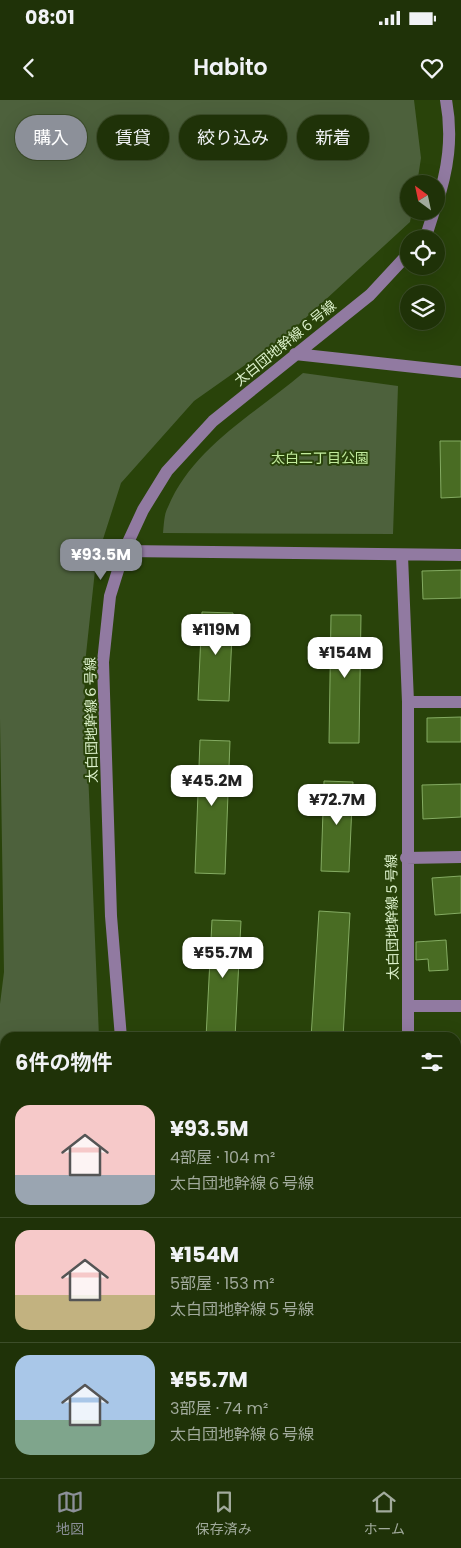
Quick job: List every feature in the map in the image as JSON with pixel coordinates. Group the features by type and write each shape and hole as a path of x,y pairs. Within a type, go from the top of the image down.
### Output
{"street":[{"path":"444,175 449,157 451,125 446,100"},
{"name":"太白団地幹線６号線","path":"121,1032 111,916 103,662 110,596 124,551 143,510 167,471 213,420 370,295 400,263"},
{"path":"295,354 461,372"},
{"path":"124,551 402,556 461,555"},
{"name":"太白団地幹線５号線","path":"402,556 408,702 406,858 408,1032"},
{"path":"408,702 461,702"},
{"path":"406,858 461,858"},
{"path":"408,1006 461,1006"}],"green space":[{"path":"0,100 414,100 421,158 418,175 400,175 400,220 410,220 410,222 286,336 194,401 121,483 96,561 84,673 99,1032 0,1032 0,1004 4,972 0,719"},
{"name":"太白二丁目公園","path":"303,373 398,386 393,534 163,533 167,510 179,486 193,467 227,433"}],"building":[{"path":"440,441 461,441 461,497 441,498"},
{"path":"461,570 461,598 423,599 422,571"},
{"path":"202,612 233,613 229,701 198,700"},
{"path":"331,615 361,615 359,743 329,743"},
{"path":"461,717 461,742 427,742 427,718"},
{"path":"200,740 230,741 225,874 195,873"},
{"path":"324,781 353,782 349,872 321,871"},
{"path":"461,784 461,817 423,819 422,785"},
{"path":"461,876 461,913 435,915 432,878"},
{"path":"319,911 350,913 343,1032 311,1032"},
{"path":"212,920 241,921 235,1032 206,1032"},
{"path":"446,940 448,970 429,971 428,959 416,960 416,942"}]}
